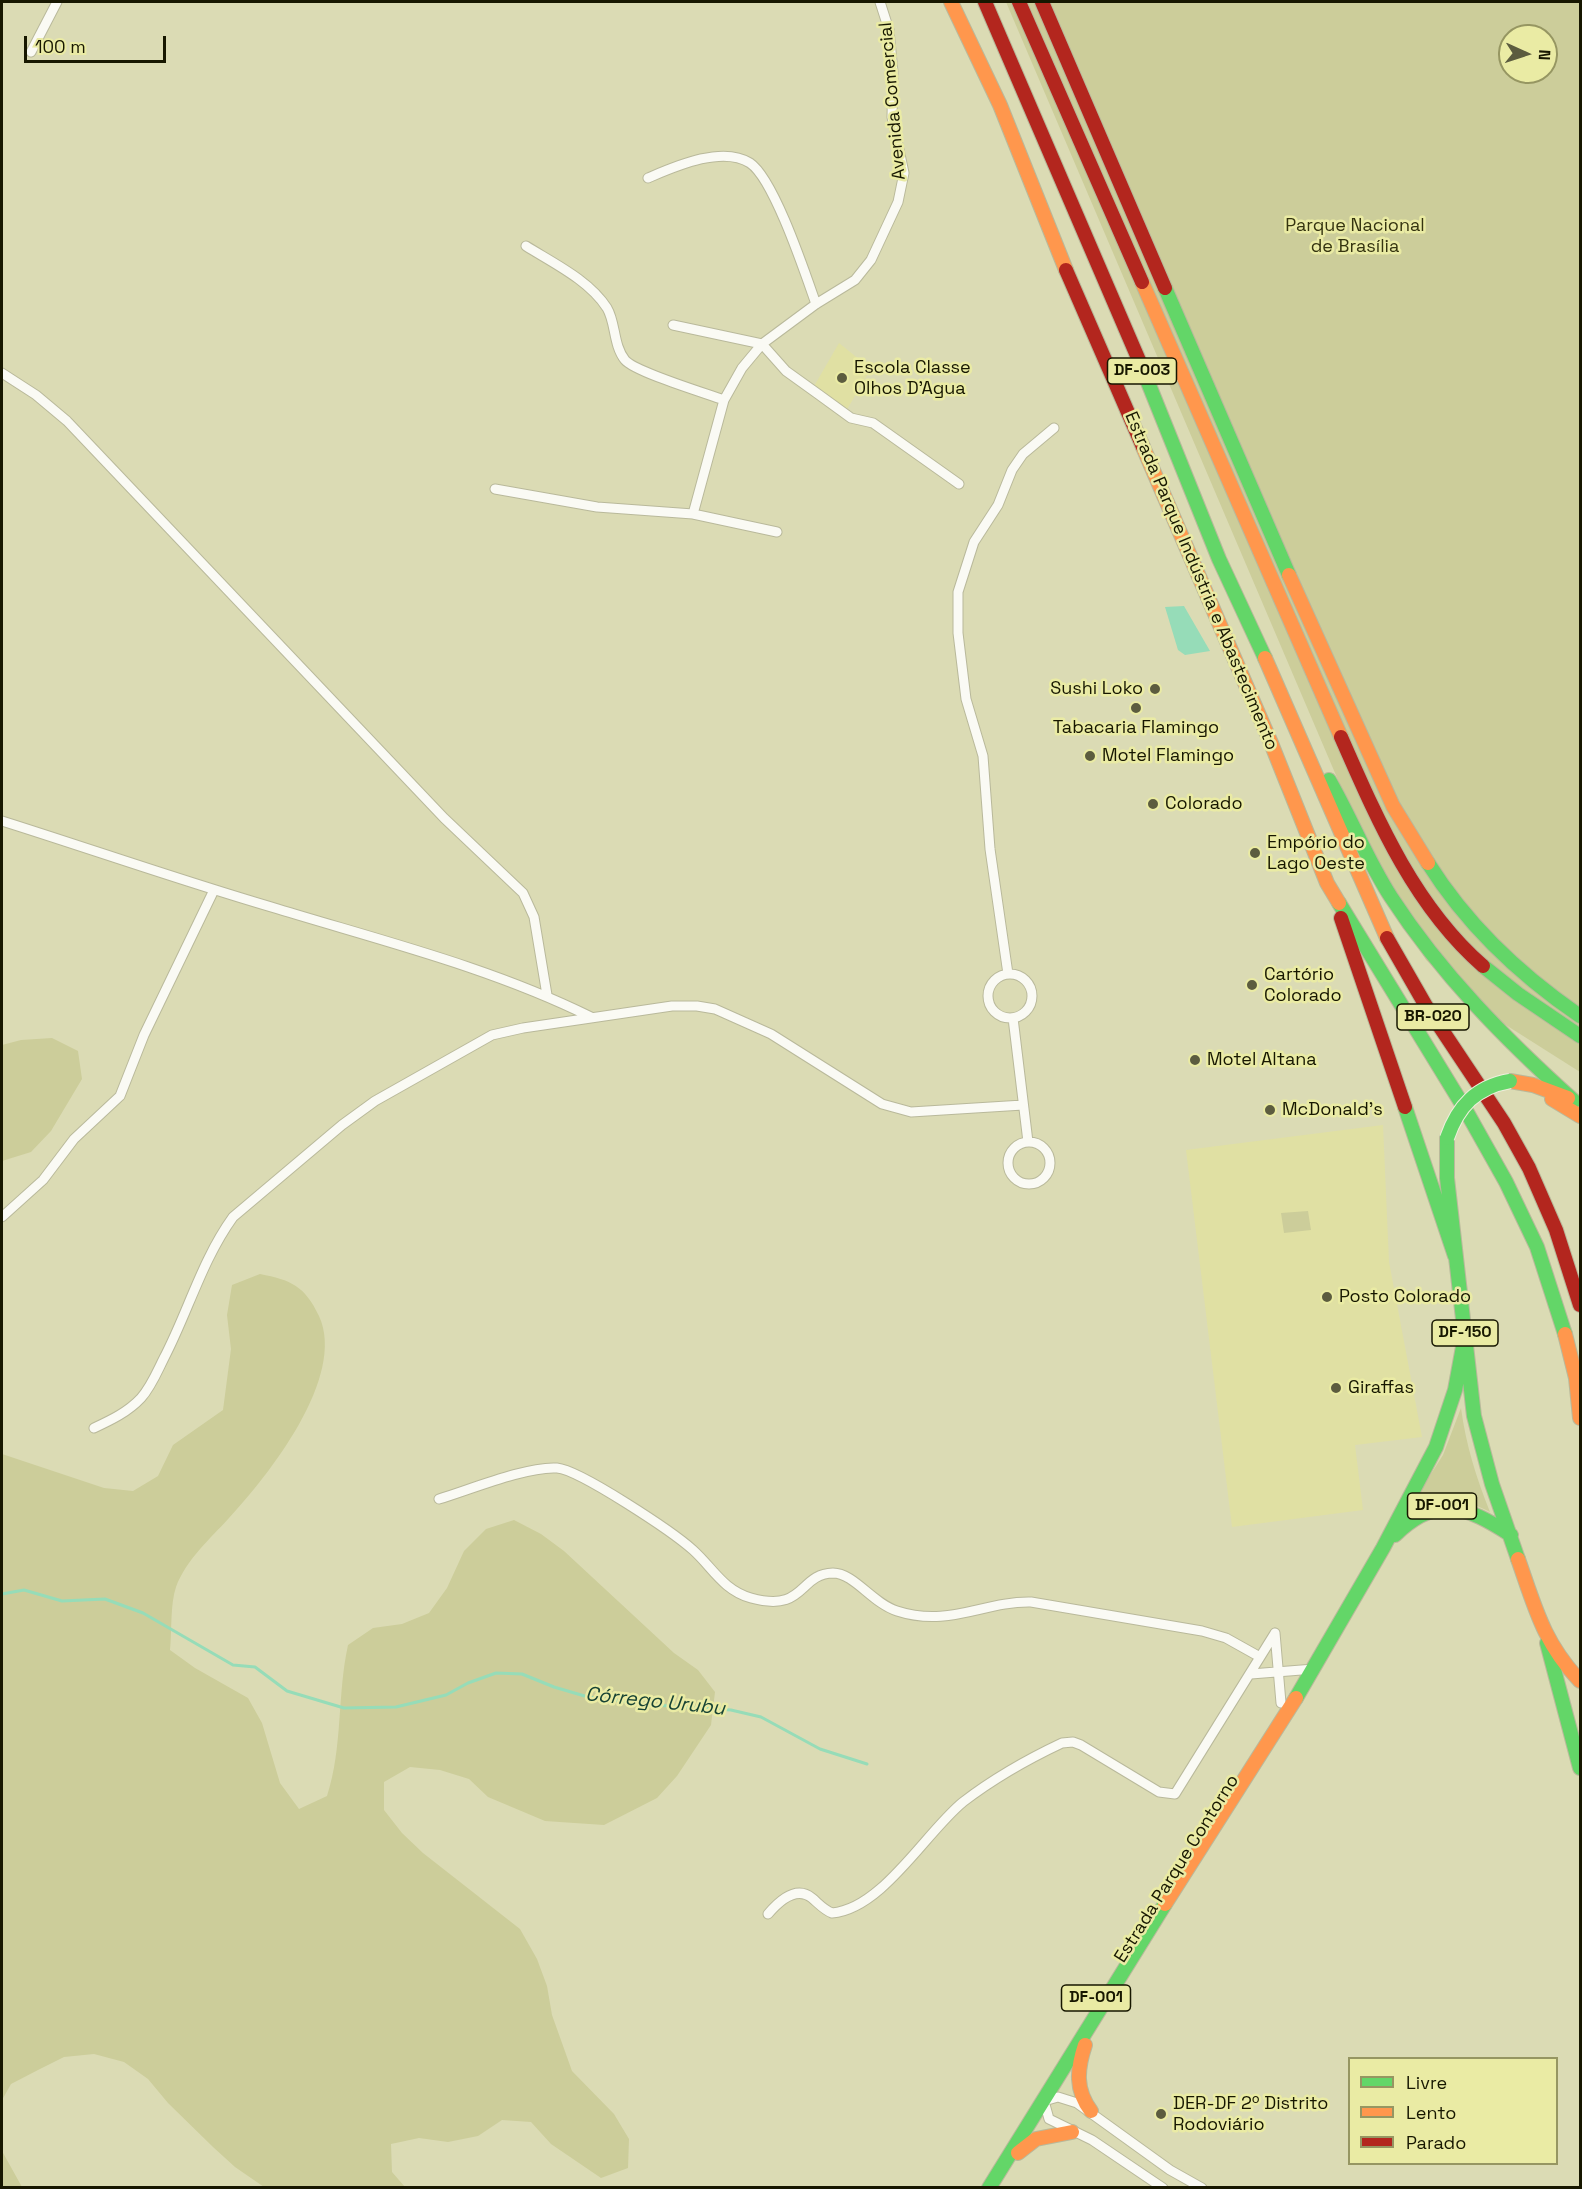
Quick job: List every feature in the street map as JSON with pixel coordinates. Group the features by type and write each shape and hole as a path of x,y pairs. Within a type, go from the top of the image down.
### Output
{"main road":[{"name":"Estrada Parque Indústria e Abastecimento","path":"951,2 1000,105 1063,264 1335,897"},
{"name":"Estrada Parque Indústria e Abastecimento","path":"985,2 1110,288 1218,559 1302,738"},
{"path":"1019,2 1380,824 1404,868 1430,908 1462,945 1538,1010 1581,1036"},
{"path":"1042,2 1251,490 1393,806 1416,849 1443,888 1483,936 1521,974 1581,1016"},
{"path":"1302,738 1336,791 1378,875 1416,931 1500,1031 1577,1103"},
{"name":"BR-020","path":"1302,738 1380,926 1420,997 1504,1123 1529,1168 1556,1230 1581,1305"},
{"path":"1335,897 1362,984 1455,1256"},
{"name":"BR-020","path":"1335,897 1465,1109 1506,1182 1528,1228 1566,1337 1581,1418"},
{"path":"1512,1084 1537,1091 1581,1116"},
{"name":"DF-150","path":"1577,1103 1533,1085 1489,1085 1470,1096 1457,1111 1451,1138 1447,1178 1474,1416 1492,1484 1530,1586 1545,1635 1560,1660 1581,1681"},
{"name":"Estrada Parque Contorno","path":"989,2187 1383,1548 1443,1430 1455,1390 1465,1336"},
{"name":"Estrada Parque Contorno","path":"1383,1548 1407,1521 1420,1512 1444,1506 1485,1517 1511,1535"},
{"path":"1530,1586 1565,1654 1581,1672"},
{"path":"1545,1635 1581,1768"},
{"name":"Estrada Parque Contorno","path":"979,2187 1050,2078 1155,1901 1281,1702 1310,1669"},
{"path":"1091,2111 1079,2092 1077,2069 1096,2015"},
{"path":"1025,2116 1044,2101 1043,2094 1050,2078"},
{"path":"995,2187 1025,2144 1042,2135 1072,2132"}],"street":[{"path":"31,52 57,2"},
{"name":"Avenida Comercial","path":"693,514 724,400 742,368 762,344 816,304 855,280 872,260 898,202 904,173 892,117 893,72 889,30 880,2"},
{"path":"648,178 686,162 712,157 737,158 749,162 762,176 773,197 816,304"},
{"path":"526,246 583,283 597,295 607,308 617,344 629,364 724,400"},
{"path":"673,325 762,344 786,371 851,418 873,423 959,484"},
{"path":"2,373 36,395 67,421 444,818 523,893 534,917 547,995"},
{"path":"1008,975 990,849 983,756 965,690 958,633 958,592 974,542 998,506 1012,470 1023,454 1054,428"},
{"path":"495,489 597,507 693,514 777,532"},
{"path":"2,820 214,890 430,955 547,995 592,1017"},
{"path":"2,1217 43,1180 74,1139 120,1096 144,1035 214,890"},
{"path":"1008,975 1024,979 1032,993 1028,1010 1013,1018 997,1014 989,999 993,983 1008,975"},
{"path":"94,1428 116,1418 142,1397 175,1337 220,1235 249,1202 359,1113 399,1086 467,1049 504,1032 672,1006 697,1006 736,1016 771,1034 882,1104 895,1109 911,1112 1023,1105"},
{"path":"1013,1018 1028,1142"},
{"path":"1028,1142 1043,1148 1050,1162 1047,1176 1041,1181 1026,1185 1011,1175 1009,1158 1013,1150 1028,1142"},
{"path":"439,1499 524,1474 558,1468 581,1477 677,1537 693,1550 728,1588 751,1598 769,1601 790,1600 822,1575 840,1574 853,1580 881,1604 910,1614 938,1617 958,1615 1015,1602 1032,1602 1202,1631 1226,1638 1260,1657"},
{"path":"768,1914 784,1899 798,1893 808,1895 832,1912 857,1904 880,1887 963,1803 1062,1743 1073,1742 1081,1745 1159,1792 1175,1794 1275,1633 1281,1702"},
{"path":"1251,1674 1310,1669"},
{"path":"1163,2187 1092,2140 1049,2119 1044,2101 1058,2097 1068,2099 1091,2111 1103,2124 1138,2148 1203,2187"},
{"path":"1092,2140 1103,2124"},
{"path":"1127,2164 1138,2148"}],"shaded area":[{"name":"Escola Classe Olhos D'Agua","path":"839,343 871,369 846,411 813,388"},
{"path":"1184,606 1210,651 1185,655 1178,650 1165,607"},
{"path":"1383,1125 1389,1262 1422,1437 1355,1445 1363,1510 1232,1527 1186,1150"}],"green space":[{"name":"Parque Nacional de Brasília","path":"1006,2 1580,2 1580,1072 1479,1008 1426,960 1376,869"},
{"path":"52,1038 78,1051 82,1079 51,1131 31,1152 2,1161 2,1045 21,1040"},
{"path":"1308,1211 1311,1230 1284,1233 1281,1213"},
{"path":"260,1274 296,1286 314,1306 325,1340 322,1367 313,1396 282,1452 245,1500 192,1559 180,1577 173,1602 170,1650 195,1668 248,1698 262,1723 280,1783 299,1809 327,1796 338,1740 342,1683 348,1645 373,1628 402,1624 429,1613 447,1588 464,1551 486,1529 514,1520 541,1534 564,1551 674,1653 698,1670 715,1692 711,1725 677,1776 657,1798 604,1825 545,1821 488,1797 469,1779 440,1770 410,1767 384,1782 384,1810 402,1833 423,1853 520,1929 537,1959 547,1986 552,2015 572,2071 614,2114 629,2139 628,2168 601,2178 551,2144 531,2122 502,2120 478,2136 448,2142 419,2138 391,2144 392,2172 405,2187 264,2187 235,2167 168,2103 148,2079 124,2062 94,2054 64,2057 11,2084 2,2100 2,1454 104,1488 133,1491 158,1476 173,1445 223,1410 231,1349 227,1315 232,1285"},
{"path":"1461,1408 1472,1461 1490,1512 1461,1501 1439,1498 1419,1502 1410,1507 1443,1455"},
{"path":"2,2151 22,2187 2,2187"}],"waterway":[{"name":"Córrego Urubu","path":"2,1594 24,1590 62,1601 105,1599 143,1613 233,1665 255,1667 287,1691 344,1708 396,1707 446,1695 468,1683 496,1673 522,1674 588,1697 654,1705 731,1710 761,1717 820,1749 867,1764"}],"traffic: fast":[{"path":"1165,288 1289,575"},
{"path":"1141,365 1219,559 1265,658"},
{"path":"1329,780 1382,883 1431,953 1499,1030 1574,1101"},
{"path":"1428,863 1443,886 1477,928 1536,984 1580,1016"},
{"path":"1339,903 1465,1109 1506,1182 1537,1247 1565,1334"},
{"path":"1483,966 1518,994 1580,1036"},
{"path":"1447,1138 1457,1116 1470,1100 1487,1088 1510,1081"},
{"path":"1405,1107 1455,1256"},
{"path":"1447,1138 1447,1178 1474,1416 1492,1484 1518,1559"},
{"path":"1296,1698 1383,1548 1436,1447 1455,1390 1465,1336"},
{"path":"1395,1535 1410,1522 1438,1509 1466,1511 1511,1535"},
{"path":"1547,1643 1580,1768"},
{"path":"989,2188 1165,1904"}],"traffic: slow":[{"path":"951,2 1000,105 1066,270"},
{"path":"1142,282 1341,737"},
{"path":"1143,447 1271,743 1327,883 1339,903"},
{"path":"1289,575 1393,806 1428,863"},
{"path":"1265,658 1387,938"},
{"path":"1510,1081 1533,1085 1568,1098"},
{"path":"1552,1099 1580,1116"},
{"path":"1565,1334 1576,1378 1580,1418"},
{"path":"1518,1559 1535,1608 1549,1638 1567,1667 1580,1681"},
{"path":"1165,1904 1296,1698"},
{"path":"1085,2045 1080,2062 1079,2079 1082,2095 1091,2111"},
{"path":"1018,2153 1036,2139 1072,2132"}],"traffic: jam":[{"path":"985,2 1141,365"},
{"path":"1019,2 1142,282"},
{"path":"1042,2 1165,288"},
{"path":"1066,270 1143,447"},
{"path":"1341,737 1384,830 1417,889 1459,942 1483,966"},
{"path":"1341,918 1405,1107"},
{"path":"1387,938 1426,1006 1504,1123 1529,1168 1556,1230 1580,1305"}],"place":[{"name":"Escola Classe Olhos D'Agua","path":"842,378"},
{"name":"Sushi Loko","path":"1155,689"},
{"name":"Tabacaria Flamingo","path":"1136,708"},
{"name":"Motel Flamingo","path":"1090,756"},
{"name":"Colorado","path":"1153,804"},
{"name":"Empório do Lago Oeste","path":"1255,853"},
{"name":"Cartório Colorado","path":"1252,985"},
{"name":"Motel Altana","path":"1195,1060"},
{"name":"McDonald's","path":"1270,1110"},
{"name":"Posto Colorado","path":"1327,1297"},
{"name":"Giraffas","path":"1336,1388"},
{"name":"DER-DF 2º Distrito Rodoviário","path":"1161,2114"}]}
